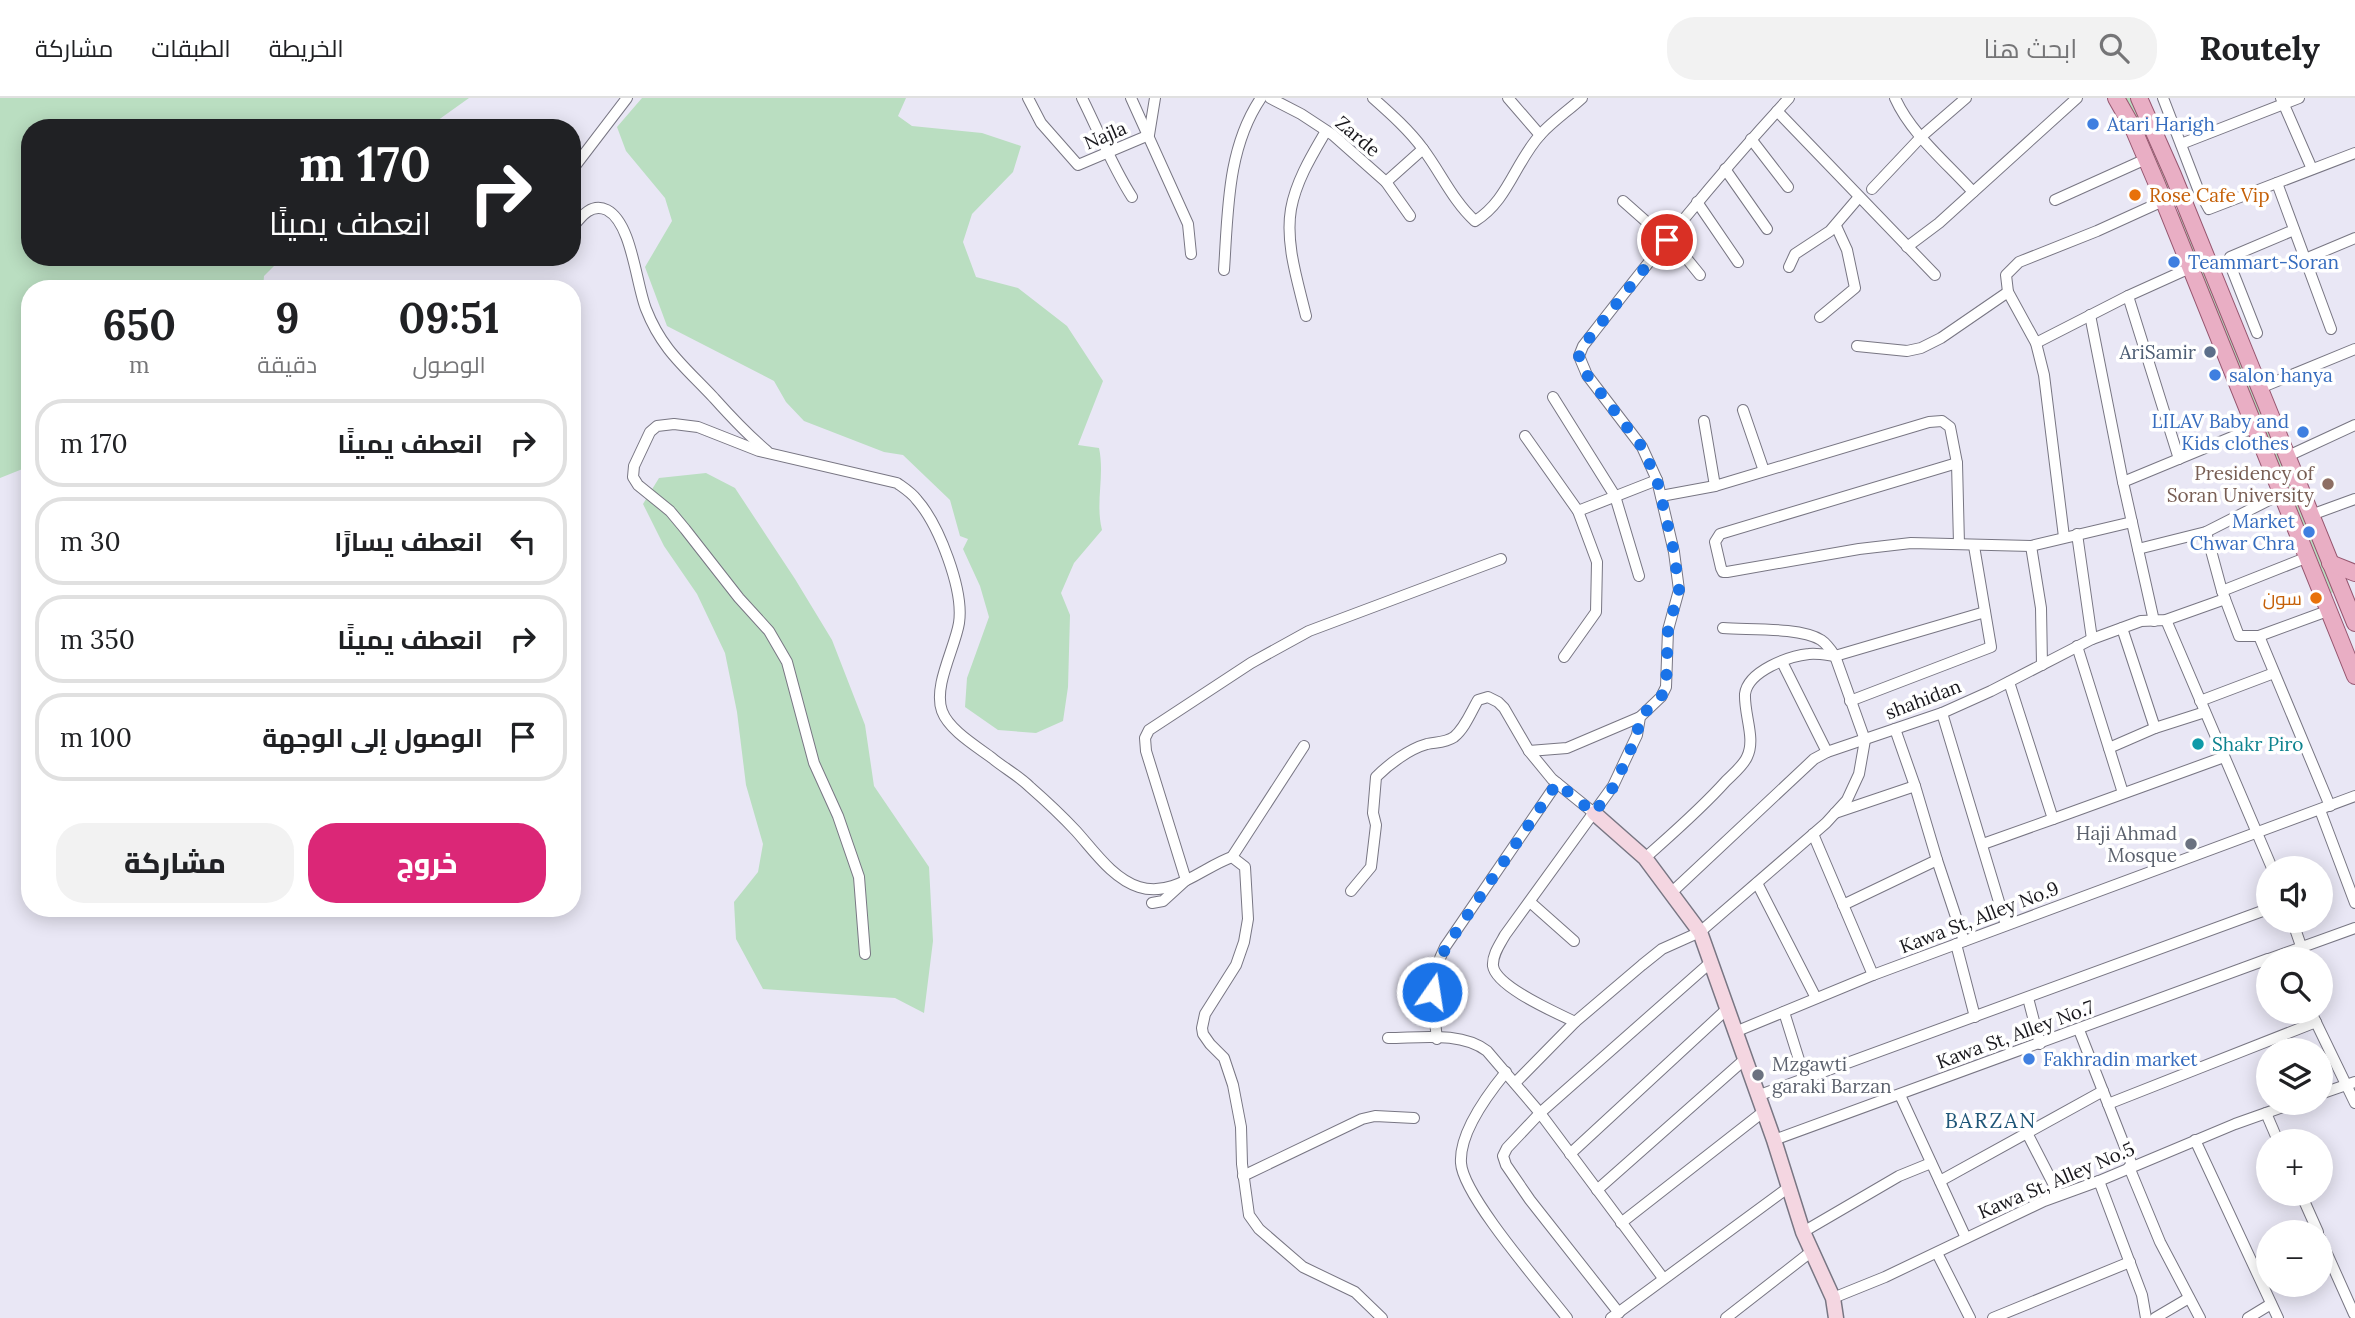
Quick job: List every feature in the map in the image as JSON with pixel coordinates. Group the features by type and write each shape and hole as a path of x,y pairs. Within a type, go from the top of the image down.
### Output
{"main road":[{"path":"2116,98 2146,159 2355,676"},
{"path":"2138,98 2150,120 2330,564 2352,601 2355,623"},
{"path":"2164,204 2183,201"},
{"path":"2330,564 2355,573"},
{"path":"2330,610 2352,601"}],"street":[{"path":"581,158 627,98"},
{"name":"Najla","path":"1028,98 1041,123 1078,165 1149,135 1155,98"},
{"path":"1082,98 1111,162 1132,197"},
{"path":"1131,98 1188,223 1191,254"},
{"path":"1224,270 1234,156 1254,108 1261,98"},
{"name":"Zarde","path":"1270,98 1326,131 1386,182 1410,216"},
{"path":"1373,98 1423,149 1463,211 1475,221 1487,214 1502,197 1540,135 1579,99"},
{"path":"1507,98 1540,135"},
{"path":"1529,751 1567,748 1640,717 1661,697 1666,687 1668,630 1679,590 1674,552 1657,480 1642,447 1587,375 1579,356 1591,335 1697,202 1789,98"},
{"path":"1895,98 1899,108 1922,136 1973,192"},
{"path":"1872,189 1922,136 1966,98"},
{"path":"1907,247 1939,223 2077,98"},
{"path":"2163,98 2209,209 2355,153"},
{"path":"2181,144 2282,101 2299,98"},
{"path":"2282,101 2312,169"},
{"path":"1777,111 1935,275"},
{"path":"1306,316 1292,258 1291,210 1310,157 1326,131"},
{"path":"1751,139 1788,187"},
{"path":"1386,182 1423,149"},
{"path":"2055,200 2146,159"},
{"path":"1725,169 1767,229"},
{"path":"2277,183 2330,329"},
{"path":"2183,201 2201,195"},
{"path":"1789,267 1795,254 1836,226 1859,197"},
{"path":"1623,201 1669,239 1700,275"},
{"path":"1697,202 1738,262"},
{"path":"2064,537 2046,388 2036,343 2008,292 2006,275 2019,262 2164,204"},
{"path":"581,218 587,211 597,208 607,210 618,220 626,236 646,309 666,348 733,421 770,454"},
{"path":"1819,317 1855,288 1847,250 1836,226"},
{"path":"2258,333 2229,262 2230,257 2294,230"},
{"path":"2305,258 2355,238"},
{"path":"2036,343 2190,268"},
{"path":"1857,346 1907,351 1921,348 1941,338 2008,292"},
{"path":"2128,296 2179,459"},
{"path":"2090,315 2154,621"},
{"path":"2260,388 2355,349"},
{"path":"1553,397 1615,496 1639,576"},
{"path":"1743,410 1764,471"},
{"path":"1704,421 1715,486"},
{"path":"1661,496 1715,486 1929,422 1942,421 1950,427 1956,463 1959,544"},
{"path":"865,954 859,877 838,816 814,763 788,662 769,631 739,598 670,511 638,485 633,477 634,466 643,444 657,426 674,424 698,428 770,454 897,483 918,500 932,524 959,589 959,625 940,699 947,720 1027,784 1126,881 1154,890 1168,888 1233,857 1304,746"},
{"path":"2288,456 2355,425"},
{"path":"2123,482 2256,427"},
{"path":"1525,436 1578,511 1597,562 1596,612 1564,657"},
{"path":"1956,463 1720,534 1715,542 1721,568 1727,572 1859,549 1911,543 2031,546 2132,522"},
{"path":"1578,511 1657,480"},
{"path":"2138,549 2206,532 2283,493"},
{"path":"2311,515 2355,499"},
{"path":"2206,532 2239,636 2259,636 2330,610"},
{"path":"2077,534 2092,639"},
{"path":"1850,701 1991,648 1974,546"},
{"path":"2031,546 2040,608 2042,665"},
{"name":"shahidan","path":"1671,893 1814,759 1827,752 1942,713 2092,639 2141,621 2166,620 2308,557"},
{"path":"1186,880 1146,751 1149,730 1251,663 1309,631 1501,559"},
{"path":"1645,858 1707,802 1746,759 1752,744 1746,723 1745,692 1768,666 1794,656 1812,653 1835,656 1985,612"},
{"path":"2166,620 2267,856"},
{"path":"1515,1083 1575,1022 1662,949 1700,932 1812,834 1847,800 1859,774 1865,740 1835,656 1828,646 1819,638 1797,633 1723,628"},
{"path":"2122,628 2155,728"},
{"path":"2259,636 2325,808 2355,903"},
{"path":"2077,646 2123,793"},
{"path":"1782,662 1827,752"},
{"path":"2200,701 2274,673"},
{"path":"2009,682 2053,819"},
{"path":"1352,891 1371,867 1376,825 1373,813 1376,777 1389,764 1426,744 1439,743 1453,737 1465,724 1478,700 1488,697 1504,708 1529,751 1557,783 1645,858 1700,932 1774,1140 1803,1232 1833,1298 1836,1318"},
{"path":"2109,748 2155,728 2205,712"},
{"path":"1942,713 2006,925"},
{"path":"1575,1022 1525,997 1496,973 1493,964 1495,954 1505,934 1614,786 1637,735 1640,717"},
{"path":"1895,729 1937,860 1960,943 1975,1017"},
{"path":"1983,844 2224,757"},
{"path":"1437,1039 1432,992 1437,963 1557,783"},
{"path":"1834,814 1915,786"},
{"name":"Kawa St, Alley No.9","path":"1735,1032 1872,975 2355,796"},
{"path":"1812,834 1872,975"},
{"path":"1233,857 1245,867 1248,919 1244,942 1236,965 1205,1014 1202,1028 1210,1044 1224,1058 1233,1085 1241,1127 1243,1176 1249,1215 1259,1229 1303,1266 1354,1292 1382,1318"},
{"path":"1843,905 1937,860"},
{"path":"1152,903 1163,901 1186,880"},
{"path":"1756,883 1816,998"},
{"path":"1530,902 1574,942"},
{"path":"1757,1096 2256,913"},
{"name":"Kawa St, Alley No.7","path":"2301,946 2355,928"},
{"path":"2296,933 2301,946"},
{"path":"1711,962 1540,1113 1507,1149 1503,1156 1506,1165 1615,1315 1789,1187"},
{"name":"Kawa St, Alley No.7","path":"1774,1140 2256,964"},
{"path":"2028,998 2040,1044"},
{"path":"1570,1154 1727,1009"},
{"path":"1784,1012 1805,1079"},
{"path":"2108,1104 2297,1024"},
{"path":"2318,1024 2351,1084 2355,1103"},
{"path":"2079,1030 2160,1242 2200,1318"},
{"path":"1388,1038 1464,1039 1488,1051 1540,1113 1663,1278"},
{"path":"1597,1191 1744,1060"},
{"path":"1506,1072 1487,1094 1464,1143 1461,1160 1463,1177 1508,1243 1567,1318"},
{"path":"2333,1090 2351,1084"},
{"path":"1940,1181 2103,1091"},
{"path":"1900,1095 1966,1238"},
{"path":"1621,1223 1763,1112"},
{"name":"Kawa St, Alley No.5","path":"1833,1298 1885,1277 2059,1195 2263,1115"},
{"path":"1243,1176 1362,1119 1375,1116 1414,1118"},
{"path":"2027,1133 2059,1195"},
{"path":"2195,1140 2278,1318"},
{"path":"1803,1232 1899,1176 1931,1163"},
{"path":"2099,1181 2142,1295 2146,1318"},
{"path":"1726,1318 1812,1251"},
{"path":"1937,1253 1970,1318"},
{"path":"1993,1318 2130,1262"},
{"path":"2333,1269 2352,1315"},
{"path":"2155,1318 2189,1298"},
{"path":"2248,1318 2271,1304"}],"green space":[{"path":"0,98 469,98 440,119 21,119 21,266 274,266 264,276 264,280 21,280 21,470 0,478"},
{"path":"642,98 906,98 898,116 912,126 982,133 1021,146 1013,172 972,214 963,242 976,277 1018,288 1067,326 1103,381 1078,445 1099,448 1099,509 1102,530 1074,563 1061,593 1070,615 1068,687 1063,721 1036,733 998,730 965,707 967,678 989,617 980,586 963,549 968,539 960,536 950,500 903,455 884,452 804,421 786,402 774,381 667,326 645,267 672,221 665,198 626,151 617,127"},
{"path":"2126,98 2132,98 2172,186 2166,188 2142,128"},
{"path":"2182,211 2334,592 2331,593 2177,214"},
{"path":"706,473 735,488 832,640 865,725 874,786 929,867 933,941 924,1013 895,998 763,989 736,939 734,902 758,872 763,844 746,785 737,712 725,653 697,594 664,546 643,504 659,478"}],"place":[{"name":"Atari Harigh","path":"2093,124"},
{"name":"Rose Cafe Vip","path":"2135,195"},
{"name":"Teammart-Soran","path":"2174,262"},
{"name":"AriSamir","path":"2210,352"},
{"name":"salon hanya","path":"2215,375"},
{"name":"LILAV Baby and Kids clothes","path":"2303,432"},
{"name":"Presidency of Soran University","path":"2328,484"},
{"name":"Market Chwar Chra","path":"2309,532"},
{"name":"سون","path":"2316,598"},
{"name":"Shakr Piro","path":"2198,744"},
{"name":"Haji Ahmad Mosque","path":"2191,844"},
{"name":"Fakhradin market","path":"2029,1059"},
{"name":"Mzgawti garaki Barzan","path":"1758,1075"}],"district":[{"name":"BARZAN","path":"1991,1120"}],"route":[{"path":"1432,992 1437,963 1446,947 1557,783 1594,813 1614,786 1637,735 1640,717 1661,697 1666,687 1668,630 1679,590 1674,552 1657,480 1642,447 1587,375 1579,356 1583,346 1667,240"}]}
